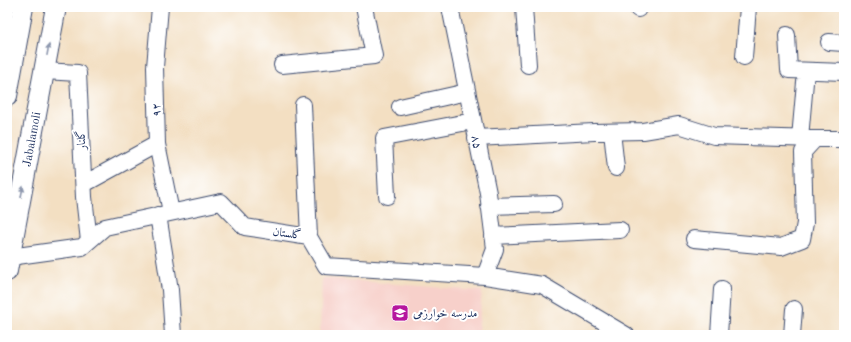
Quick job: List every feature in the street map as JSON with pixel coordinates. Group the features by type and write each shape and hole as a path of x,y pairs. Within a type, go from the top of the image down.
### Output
{"main road":[{"path":"7,96 9,71 23,7"},
{"name":"Jabalamoli","path":"8,264 56,7"}],"street":[{"name":"۹۲","path":"160,7 155,67 157,144 165,214 173,335"},
{"path":"282,65 374,56 364,7"},
{"name":"۸۵","path":"450,7 488,193 495,249 485,276"},
{"path":"524,7 528,65"},
{"path":"744,57 748,7"},
{"path":"787,35 789,70 844,72"},
{"name":"گلنار","path":"44,71 78,73 84,184 89,241"},
{"path":"694,239 781,247 802,239 805,223 803,152 808,138 806,71"},
{"path":"400,107 467,92"},
{"path":"303,105 309,237"},
{"path":"387,196 384,138 473,121"},
{"path":"476,138 643,132 679,125 714,136 844,139"},
{"path":"612,132 616,168"},
{"path":"84,184 157,144"},
{"name":"گلستان","path":"8,264 82,247 105,227 221,202 245,227 309,237 326,266 485,276 542,285 626,335"},
{"path":"489,206 554,204"},
{"path":"493,236 620,230"},
{"path":"719,335 722,289"},
{"path":"792,335 794,309"}],"shaded area":[{"name":"مدرسه خوارزمی","path":"322,278 482,291 478,335 320,335"}],"place":[{"name":"مدرسه خوارزمی","path":"400,313"}]}
